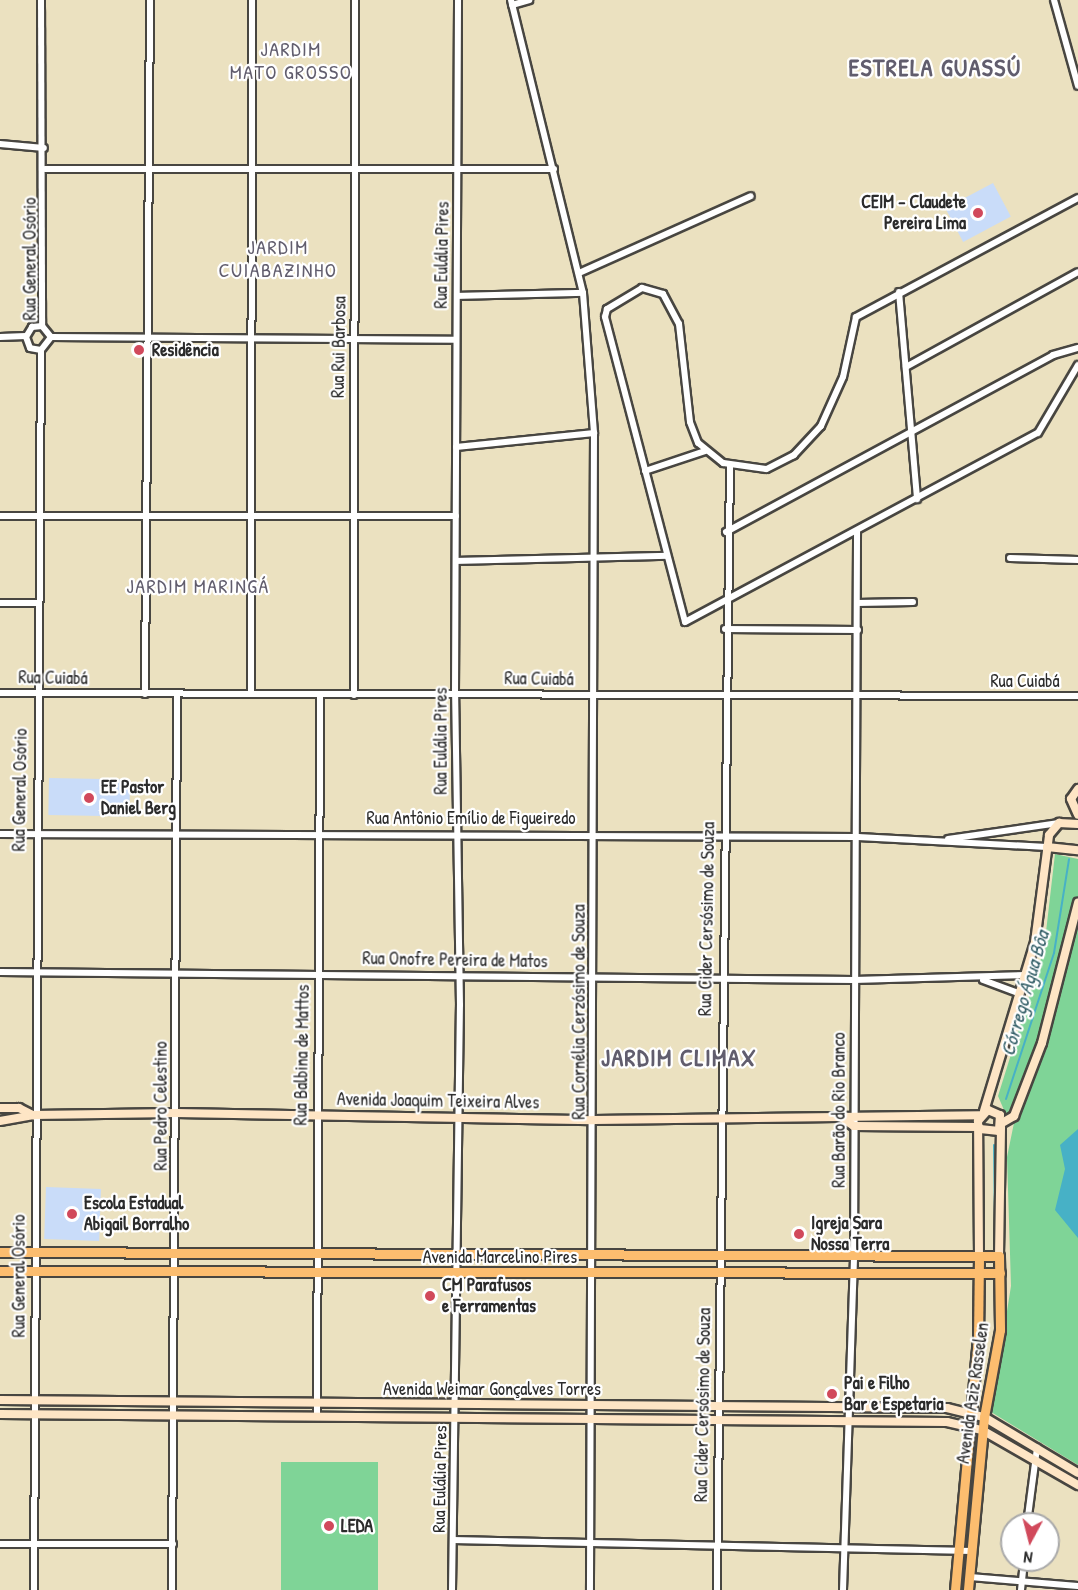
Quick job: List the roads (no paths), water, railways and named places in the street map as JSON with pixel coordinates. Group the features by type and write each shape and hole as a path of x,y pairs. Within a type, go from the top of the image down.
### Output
{"main road":[{"path":"1075,792 1078,815"},
{"name":"Rua Antônio Emílio de Figueiredo","path":"1059,823 1078,824"},
{"name":"Avenida Aziz Rasselen","path":"955,1590 979,1273 979,1128 1026,975 1047,847 1059,823"},
{"name":"Rua Antônio Emílio de Figueiredo","path":"1047,847 1078,850"},
{"path":"842,1118 854,1126 979,1128 991,1134 1014,1116 1023,1099 1076,923 1078,903"},
{"name":"Avenida Joaquim Teixeira Alves","path":"0,1108 33,1115"},
{"path":"853,1113 997,1112 1002,1125"},
{"name":"Avenida Joaquim Teixeira Alves","path":"0,1121 33,1115 176,1113 594,1120 842,1118 853,1113"},
{"path":"868,1113 868,1126"},
{"name":"Avenida Aziz Rasselen","path":"968,1590 982,1430 1000,1330 1002,1125"},
{"name":"Avenida Marcelino Pires","path":"0,1252 999,1256"},
{"name":"Avenida Marcelino Pires","path":"0,1270 719,1275 1000,1273"},
{"name":"Avenida Weimar Gonçalves Torres","path":"0,1400 457,1406 849,1407 970,1412 984,1417 1078,1473"},
{"name":"Avenida Weimar Gonçalves Torres","path":"0,1414 848,1420 969,1426 982,1430 1078,1485"}],"street":[{"name":"Rua General Osório","path":"34,1590 34,834 41,350 51,337 42,326 45,169 41,0"},
{"path":"145,694 150,0"},
{"path":"251,694 249,513 253,169 252,0"},
{"name":"Rua Rui Barbosa","path":"354,695 352,515 356,169 355,0"},
{"name":"Rua Eulália Pires","path":"452,1590 459,1274 459,975 455,692 458,0"},
{"path":"511,2 529,0"},
{"path":"1054,0 1078,86"},
{"name":"Rua Cornélia Cerzósimo de Souza","path":"511,2 583,293 594,434 594,1120 590,1590"},
{"path":"0,144 44,148"},
{"path":"45,169 150,167 554,169"},
{"path":"579,273 751,196"},
{"path":"1078,198 856,317 839,389 809,442 766,469 730,466 705,451 691,427 678,324 663,294 642,288 607,309 666,556 685,621 1038,433 1075,374 1078,365"},
{"path":"906,367 1078,272"},
{"path":"899,292 913,431 917,499"},
{"path":"457,296 583,293"},
{"path":"26,336 32,327 42,326"},
{"path":"0,337 26,336"},
{"path":"26,336 30,348 41,350"},
{"path":"51,337 456,340"},
{"path":"726,532 1053,355 1078,348"},
{"path":"456,447 594,434"},
{"path":"645,471 705,451"},
{"name":"Rua Cider Cersósimo de Souza","path":"717,1590 725,601 730,466"},
{"path":"0,516 249,513 456,516"},
{"name":"Rua Barão do Rio Branco","path":"843,1590 854,1257 854,980 859,695 857,531"},
{"path":"457,561 594,560 666,556"},
{"path":"1010,558 1078,560"},
{"path":"858,603 913,602"},
{"path":"0,603 39,603"},
{"path":"725,629 858,630"},
{"name":"Rua Cuiabá","path":"0,693 354,695 455,692 593,695 1078,696"},
{"name":"Rua Pedro Celestino","path":"172,1590 176,1415 174,1253 177,693"},
{"name":"Rua Balbina de Mattos","path":"317,1416 316,834 320,695"},
{"name":"Rua Antônio Emílio de Figueiredo","path":"942,840 1059,823"},
{"name":"Rua Antônio Emílio de Figueiredo","path":"0,834 175,832 723,835 942,840 1047,847"},
{"name":"Rua Onofre Pereira de Matos","path":"0,972 176,971 854,980 982,980 1007,974 1026,975"},
{"path":"1005,990 1007,974"},
{"name":"Rua Onofre Pereira de Matos","path":"982,980 1021,994"},
{"path":"1028,1512 1033,1460 1037,1448"},
{"path":"453,1540 717,1548 972,1551"},
{"path":"0,1544 173,1544"},
{"path":"1021,1590 1023,1572"},
{"path":"970,1577 1022,1580 1077,1588 1078,1581"}],"water":[{"path":"1078,1129 1078,1238 1055,1210 1065,1169 1060,1145"}],"waterway":[{"name":"Córrego Água Bôa","path":"1006,1099 1054,953 1069,859"},
{"name":"Córrego Água Bôa","path":"994,1145 995,1231"},
{"name":"Córrego Água Bôa","path":"982,1402 988,1370"}],"place":[{"name":"CEIM - Claudete Pereira Lima","path":"978,213"},
{"name":"Residência","path":"139,350"},
{"name":"EE Pastor Daniel Berg","path":"89,798"},
{"name":"Escola Estadual Abigail Borralho","path":"72,1214"},
{"name":"Igreja Sara Nossa Terra","path":"799,1234"},
{"name":"CM Parafusos e Ferramentas","path":"430,1296"},
{"name":"Pai e Filho Bar e Espetaria","path":"832,1394"},
{"name":"LEDA","path":"329,1526"}],"district":[{"name":"JARDIM MATO GROSSO","path":"291,60"},
{"name":"ESTRELA GUASSÚ","path":"935,68"},
{"name":"JARDIM CUIABAZINHO","path":"278,258"},
{"name":"JARDIM MARINGÁ","path":"198,585"},
{"name":"JARDIM CLIMAX","path":"679,1058"}]}
